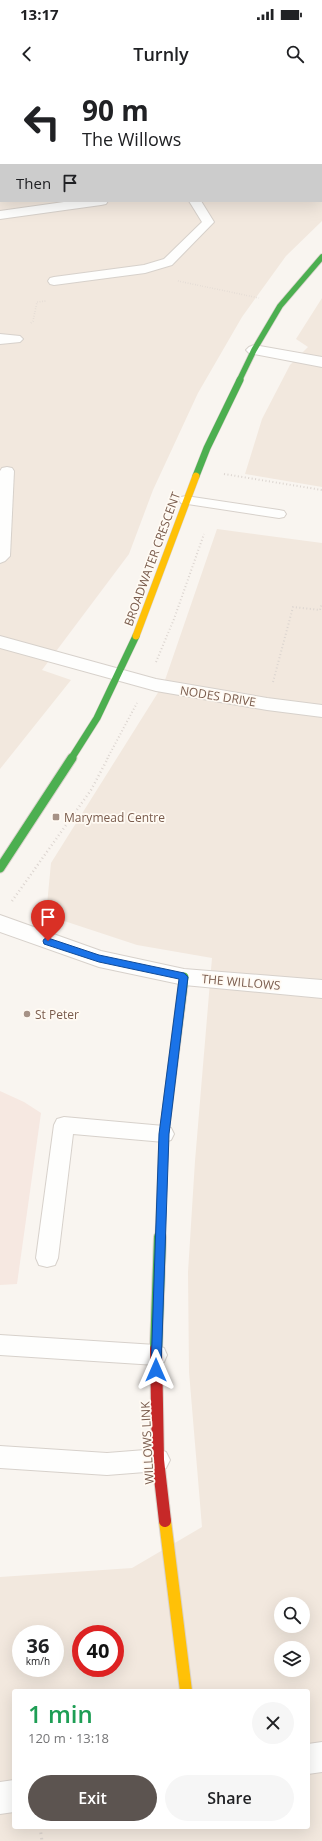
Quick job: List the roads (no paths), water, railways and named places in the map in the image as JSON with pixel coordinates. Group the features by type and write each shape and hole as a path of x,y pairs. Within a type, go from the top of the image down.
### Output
{"street":[{"path":"0,215 94,202"},
{"name":"BROADWATER CRESCENT","path":"0,868 48,797 97,718 116,675 136,636 163,567 186,500 207,448 254,350 282,303 322,257"},
{"path":"254,350 322,362"},
{"name":"NODES DRIVE","path":"0,642 156,685 268,704 322,711"},
{"name":"THE WILLOWS","path":"0,923 99,959 184,977 322,989"},
{"name":"WILLOWS LINK","path":"184,977 164,1134 156,1356 158,1460 186,1689"},
{"path":"310,1759 322,1757"},
{"path":"0,1798 12,1796"}],"lane":[{"path":"54,281 146,269 168,262 208,222 196,202"},
{"path":"0,558 4,536 7,471"},
{"path":"186,500 279,514"},
{"path":"47,1258 64,1125 164,1134"},
{"path":"0,1345 156,1356"},
{"path":"0,1457 107,1464 158,1460"}],"place":[{"name":"Marymead Centre","path":"56,817"},
{"name":"St Peter","path":"27,1014"}]}
